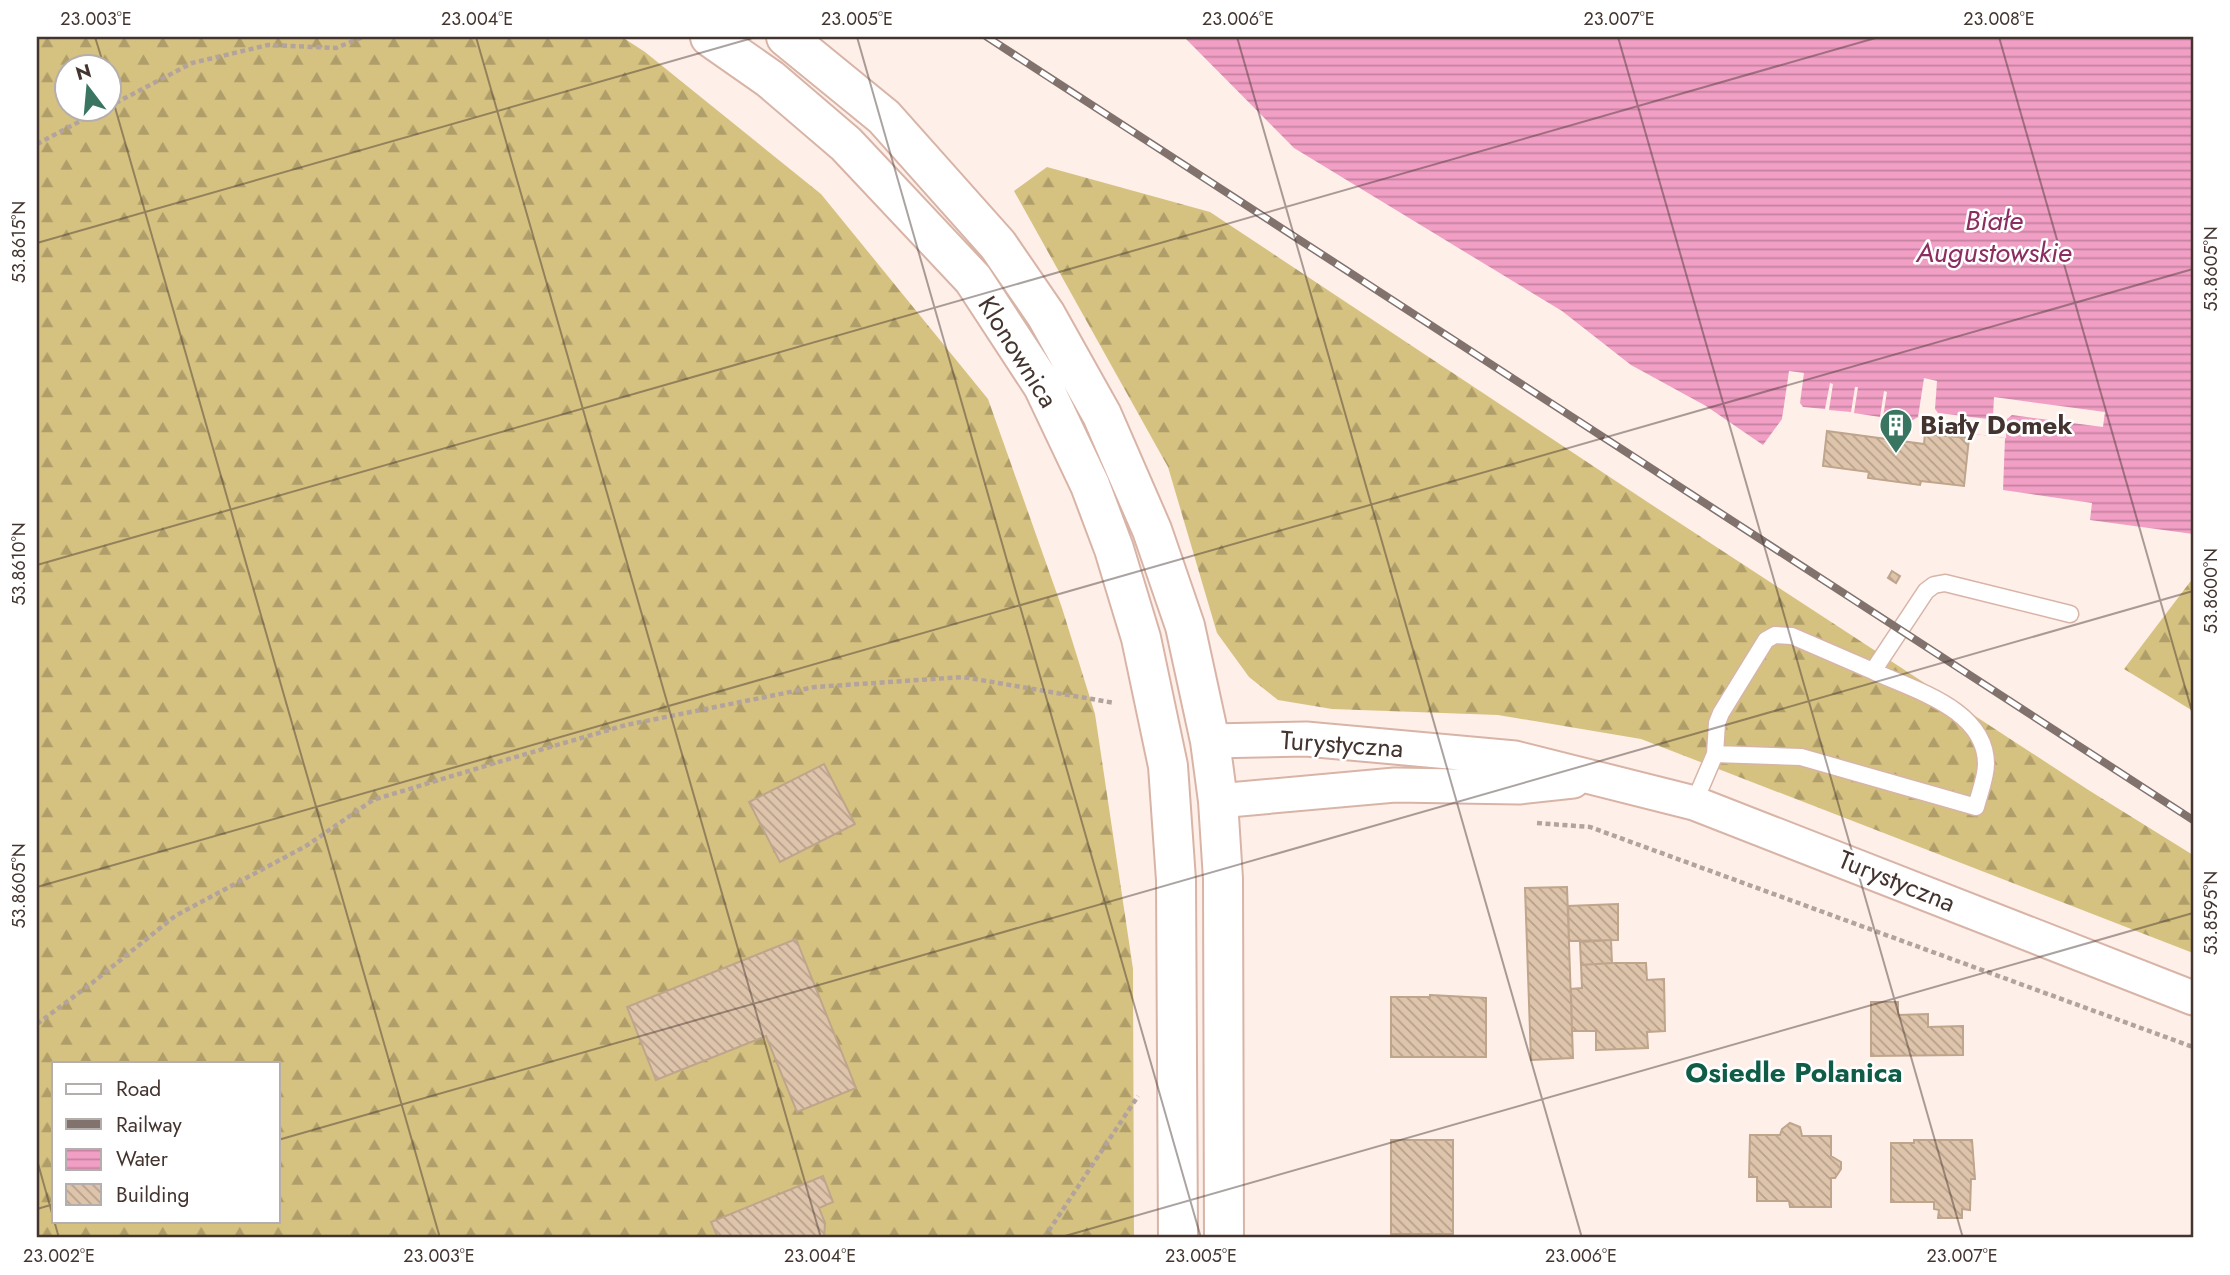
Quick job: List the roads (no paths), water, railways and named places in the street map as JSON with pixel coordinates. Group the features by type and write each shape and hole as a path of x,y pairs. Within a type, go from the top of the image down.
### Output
{"main road":[{"name":"Klonownica","path":"710,37 770,79 855,154 972,279 1043,386 1090,485 1114,548 1141,638 1168,766 1176,880 1178,1238"},
{"name":"Klonownica","path":"786,37 884,117 998,245 1046,315 1102,415 1152,530 1185,626 1210,741 1218,801 1223,879 1224,1238"},
{"path":"1210,741 1168,766 1218,801"}],"street":[{"name":"Turystyczna","path":"1210,741 1306,739 1515,758 1694,803 2193,999"},
{"name":"Turystyczna","path":"1218,801 1395,785 1519,787 1597,778"}],"lane":[{"path":"1873,671 1926,591 1934,585 1945,583 2070,614"},
{"path":"1694,803 1715,754 1717,723 1721,713 1766,640 1775,635 1792,636 1939,701 1961,716 1977,732 1984,748 1986,766 1976,807 1801,757 1715,754"}],"water":[{"name":"Białe Augustowskie","path":"1184,37 2193,37 2193,534 2090,520 2092,503 2003,490 2005,438 1784,409 1782,419 1763,445 1706,406 1631,365 1562,311 1294,148"}],"railway":[{"path":"987,37 2193,820"}],"place":[{"name":"Biały Domek","path":"1896,455"}],"district":[{"name":"Osiedle Polanica","path":"1794,1072"}]}
